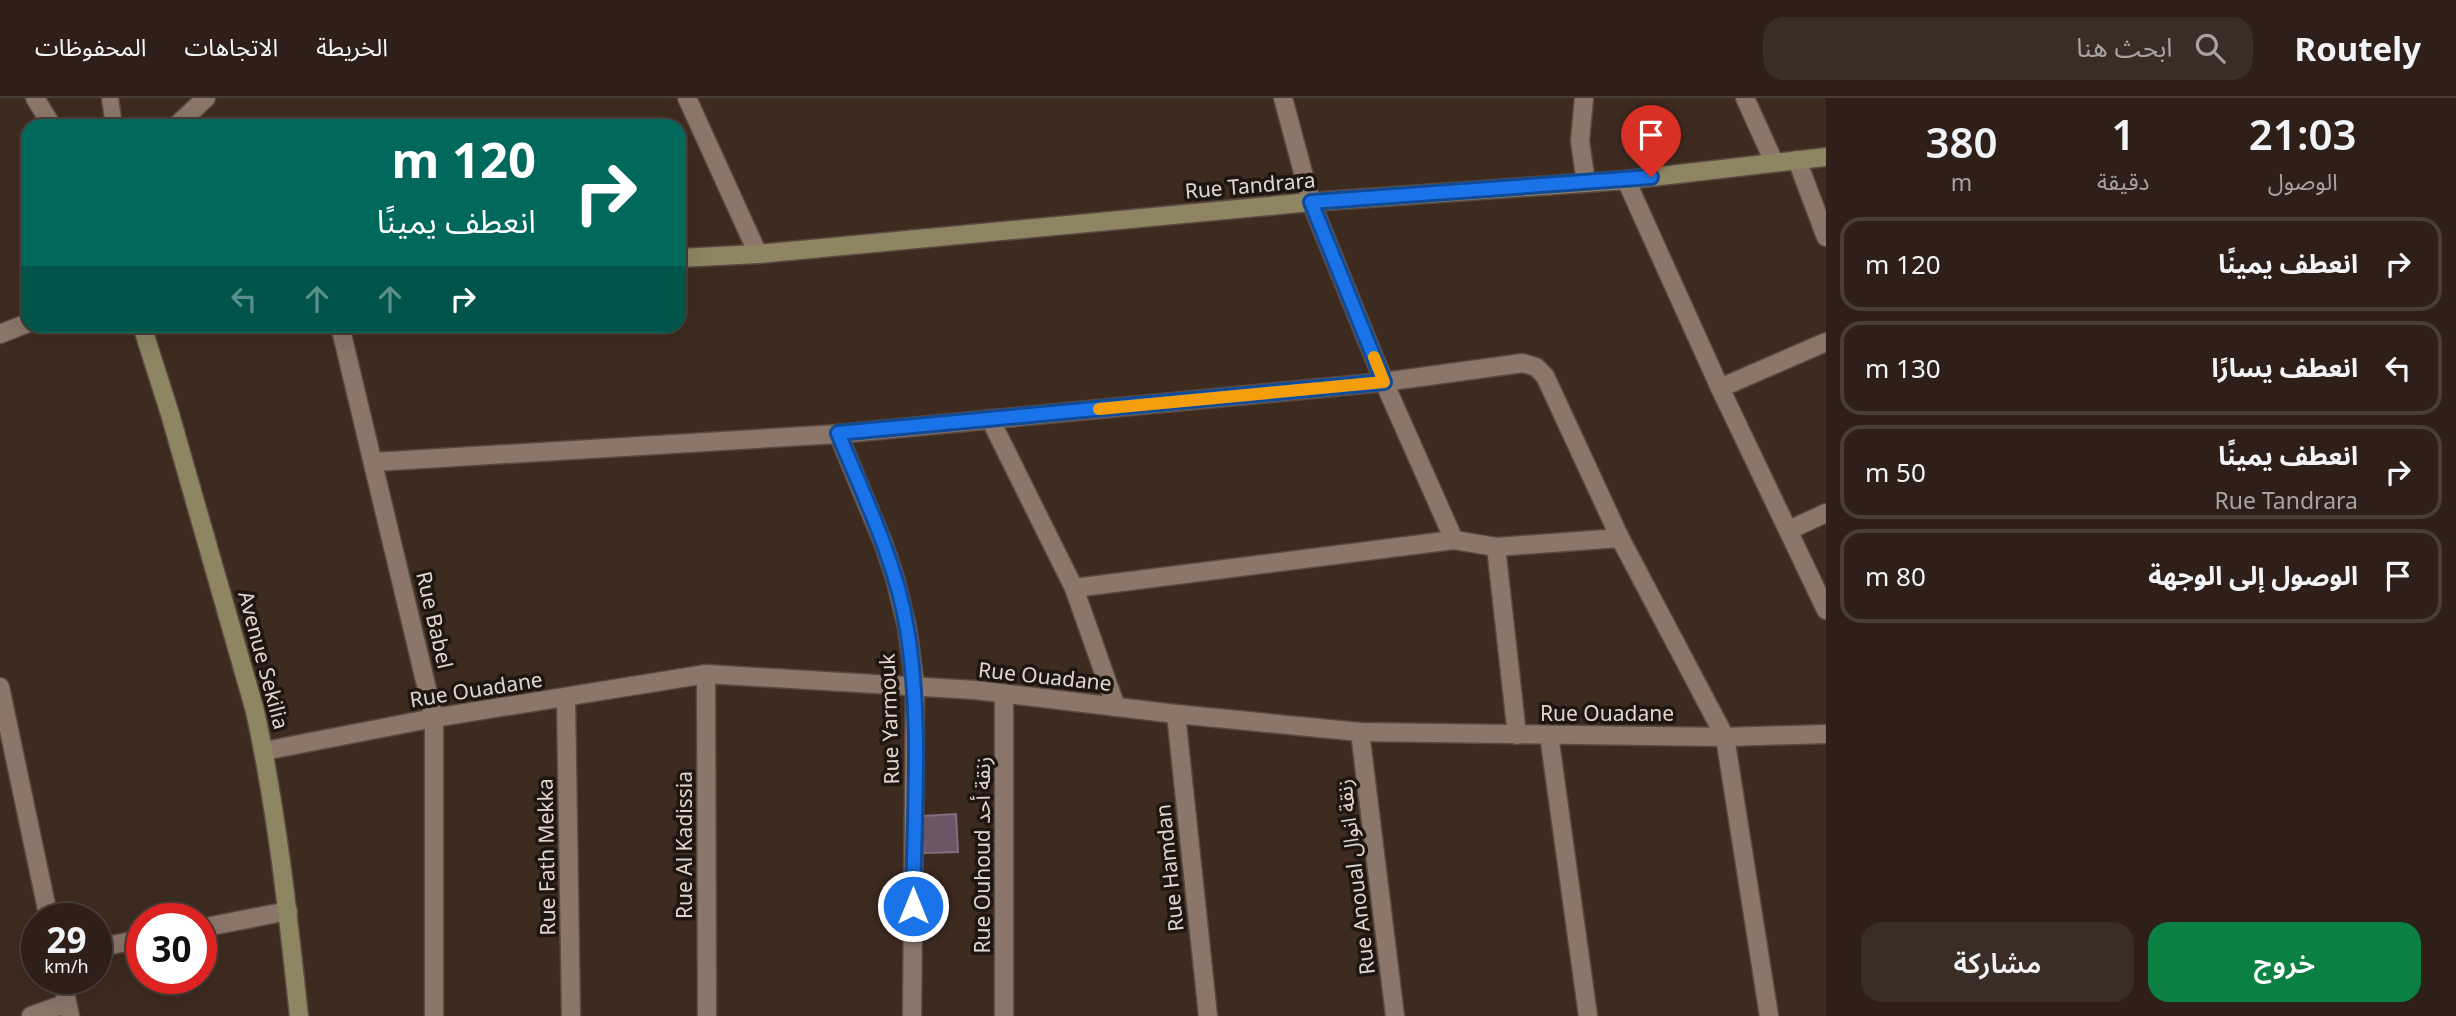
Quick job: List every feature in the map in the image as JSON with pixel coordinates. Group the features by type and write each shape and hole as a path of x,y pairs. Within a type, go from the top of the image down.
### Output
{"main road":[{"name":"Rue Tandrara","path":"686,258 758,254 1311,202 1626,180 1826,157"},
{"name":"Avenue Sekilia","path":"144,333 234,633 264,751 288,911 299,1016"}],"street":[{"path":"35,98 48,119"},
{"path":"184,119 206,98"},
{"path":"687,98 758,254"},
{"path":"1283,98 1311,202 1384,382 1454,540"},
{"path":"1584,98 1580,141 1586,183"},
{"path":"1745,98 1774,162"},
{"path":"1797,160 1826,237"},
{"path":"1626,180 1720,388 1826,610"},
{"path":"2,329 21,325"},
{"name":"Rue Babel","path":"342,333 434,718 433,1016"},
{"path":"1720,388 1826,342"},
{"path":"374,462 838,433 1384,382 1523,363 1536,367 1545,376 1620,538 1725,737 1769,1016"},
{"path":"990,419 1074,588 1116,707"},
{"name":"Rue Yarmouk","path":"838,433 895,578 907,627 915,686 912,1016"},
{"path":"1789,530 1826,513"},
{"path":"1074,588 1454,540 1496,547 1620,538"},
{"path":"1496,547 1517,735"},
{"name":"Rue Ouadane","path":"264,751 434,718 706,674 915,686 1360,732 1725,737 1826,734"},
{"name":"Rue Al Kadissia","path":"706,674 707,1016"},
{"path":"0,687 46,903"},
{"name":"Rue Ouhoud زنقة أحد","path":"1004,694 1004,1016"},
{"name":"Rue Fath Mekka","path":"566,698 571,1016"},
{"name":"Rue Hamdan","path":"1176,714 1208,1016"},
{"name":"Rue Anoual زنقة انوال","path":"1360,732 1395,1016"},
{"path":"1549,735 1588,1016"},
{"path":"217,925 288,911"},
{"path":"31,1016 69,1009"}],"lane":[{"path":"110,98 113,119"}],"building":[{"path":"956,814 958,852 924,853 922,816"}],"slow traffic":[{"path":"1099,409 1384,382 1374,357"}],"route":[{"path":"913,906 915,686 907,627 884,545 838,433 1384,382 1311,202 1651,177"}]}
